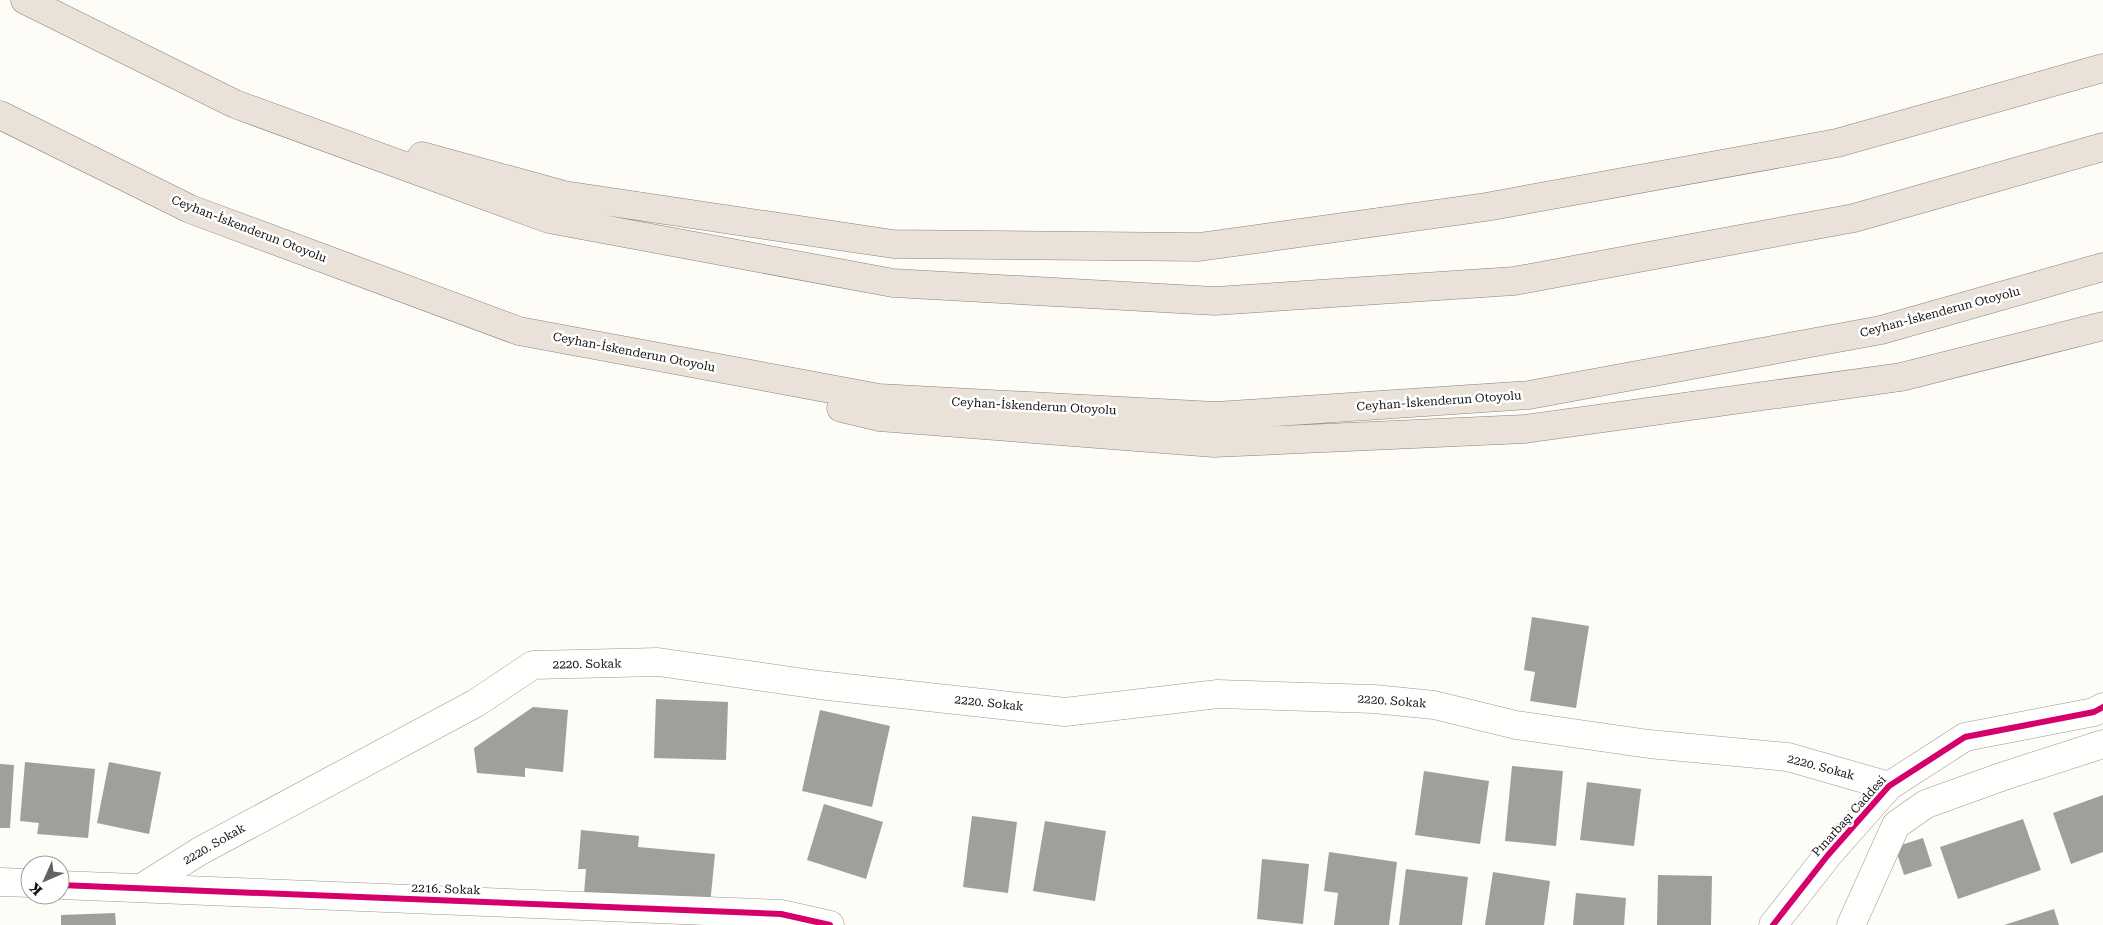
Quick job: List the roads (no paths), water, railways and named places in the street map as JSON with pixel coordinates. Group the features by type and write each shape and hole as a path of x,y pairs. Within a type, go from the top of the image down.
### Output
{"highway":[{"path":"25,0 235,104 548,219 893,283 1215,301 1514,281 1854,218 2103,147"},
{"path":"235,104 564,195 893,244 1199,247 1486,207 1837,142 2103,68"},
{"name":"Ceyhan-İskenderun Otoyolu","path":"0,115 190,209 519,331 879,398 1216,416 1529,395 1881,330 2103,266"},
{"path":"519,331 879,417 1214,443 1525,429 1901,376 2103,326"}],"street":[{"name":"2220. Sokak","path":"141,888 200,851 476,703 533,665 658,662 818,685 1065,712 1218,694 1374,699 1434,705 1516,725 1649,744 1788,757 1888,786"},
{"name":"Pınarbaşı Caddesi","path":"1773,925 1828,855 1888,786 1965,737 2094,712 2103,707"},
{"path":"1852,925 1896,826 1926,804 2103,744"},
{"path":"0,882 20,883"},
{"name":"2216. Sokak","path":"70,885 781,914 830,925"}]}
